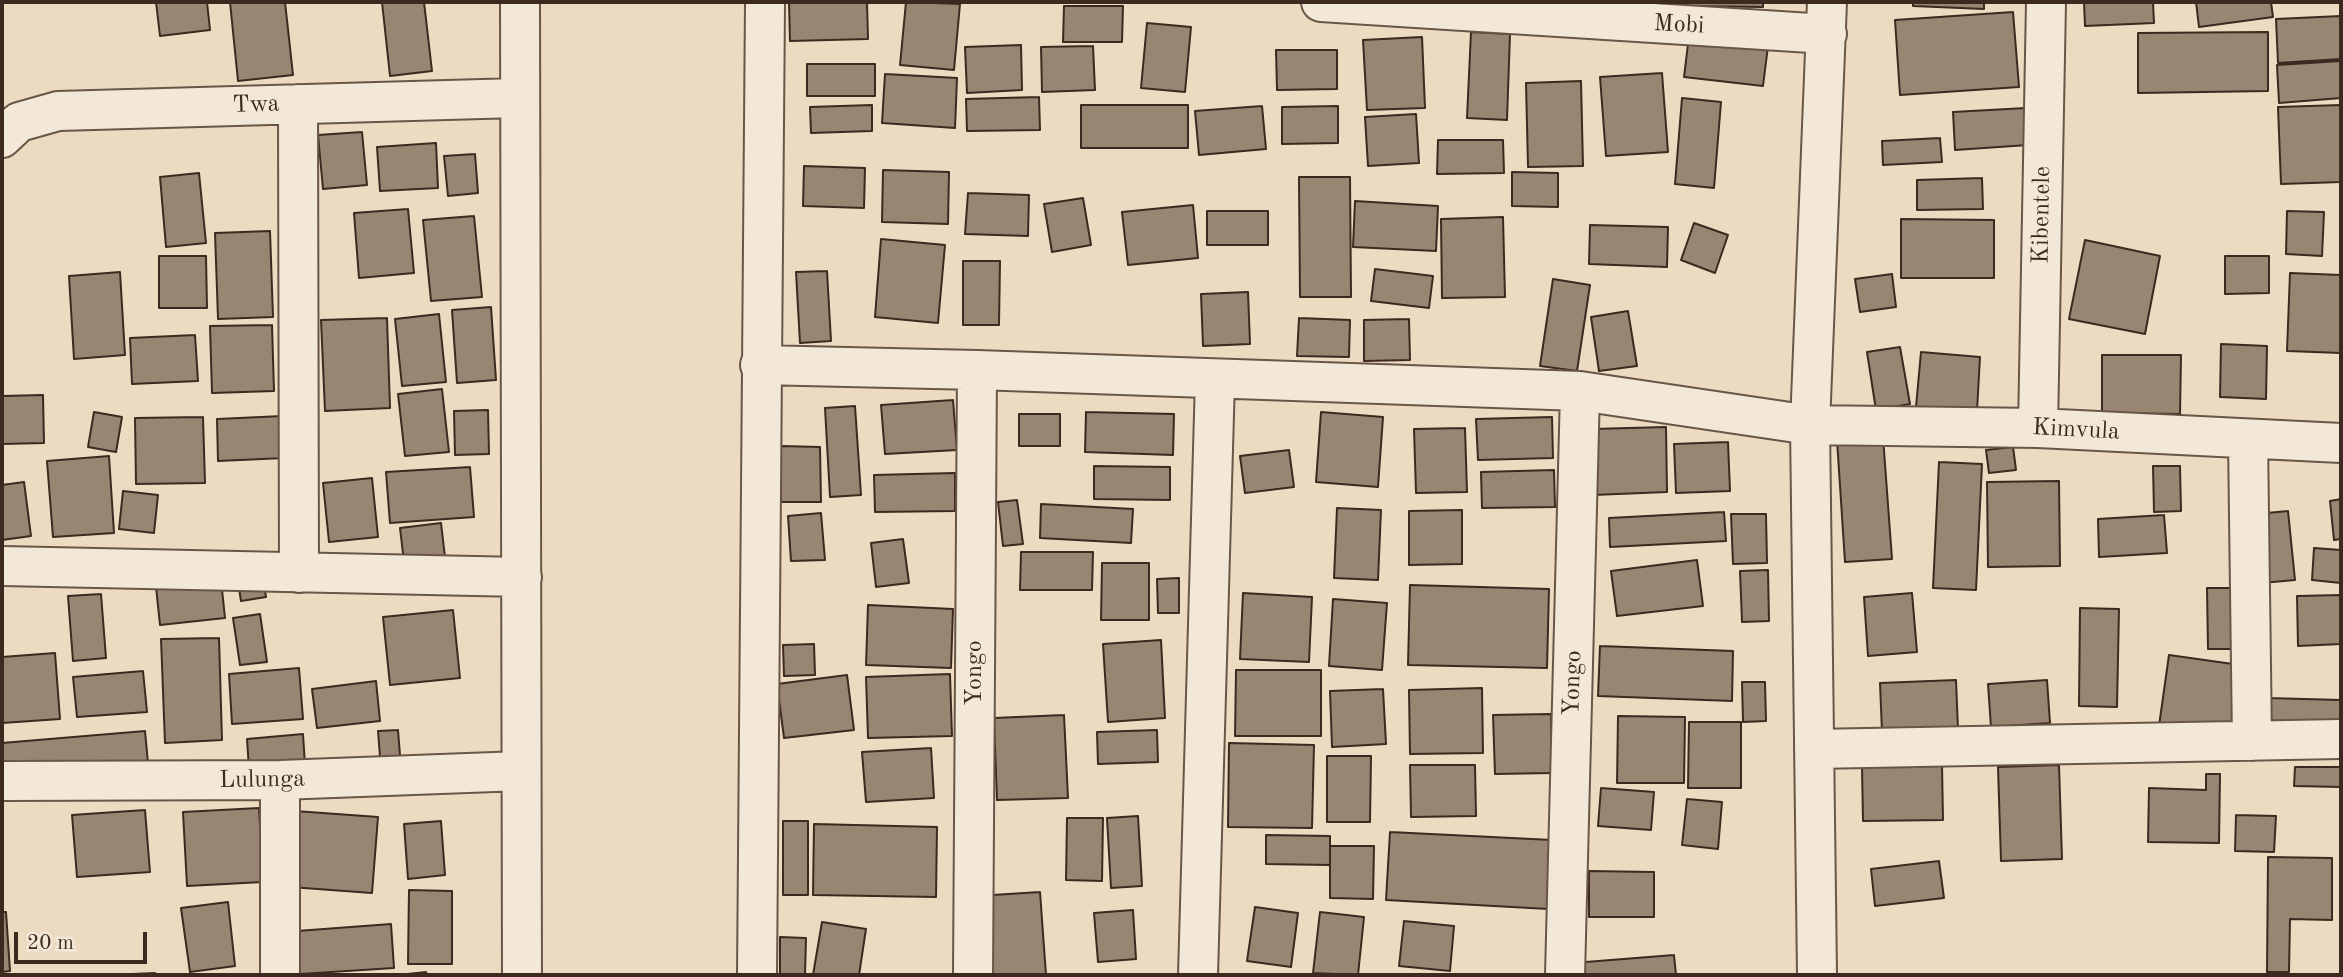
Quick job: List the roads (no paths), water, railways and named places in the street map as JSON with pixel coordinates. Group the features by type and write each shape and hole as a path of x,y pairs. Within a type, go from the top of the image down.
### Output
{"street":[{"path":"520,2 518,98 522,975"},
{"path":"757,975 765,2"},
{"name":"Mobi","path":"1321,2 1827,18"},
{"name":"Kibentele","path":"2038,428 2046,2"},
{"path":"1817,975 1810,425 1827,18"},
{"name":"Twa","path":"2,138 19,122 58,111 518,98"},
{"path":"298,104 299,573"},
{"path":"760,365 1580,391 1810,425"},
{"name":"Yongo","path":"973,975 977,370"},
{"path":"1198,975 1215,379"},
{"name":"Yongo","path":"1565,975 1580,391"},
{"name":"Kimvula","path":"1810,425 2038,428 2341,443"},
{"path":"2248,439 2252,741"},
{"path":"2,566 522,577"},
{"path":"1814,749 2341,739"},
{"name":"Lulunga","path":"2,781 280,780 521,771"},
{"path":"280,780 280,975"}]}
